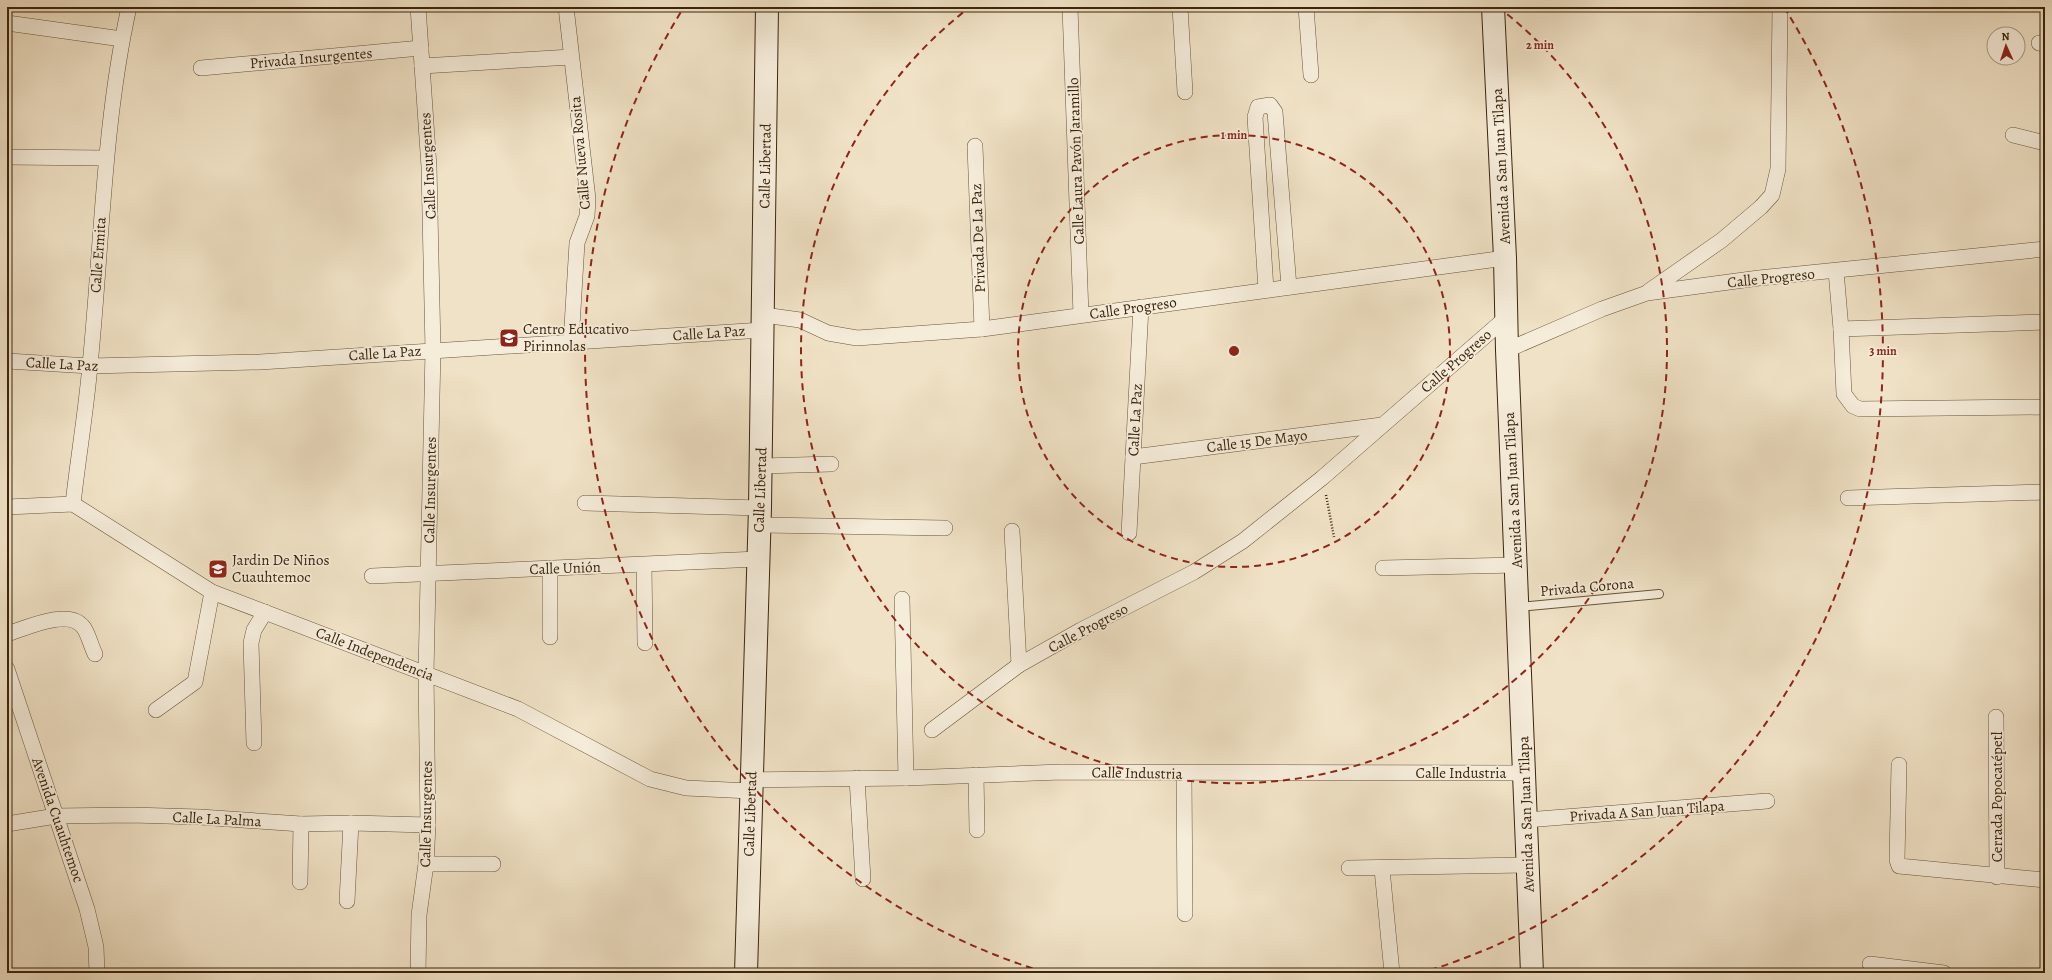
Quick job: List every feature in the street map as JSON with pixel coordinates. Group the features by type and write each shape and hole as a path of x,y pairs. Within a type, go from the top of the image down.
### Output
{"main road":[{"name":"Calle Libertad","path":"746,973 760,516 767,7"},
{"name":"Avenida a San Juan Tilapa","path":"1493,7 1506,258 1507,350 1517,566 1532,973"}],"street":[{"name":"Calle Ermita","path":"73,504 90,366 106,158 122,39 129,7"},
{"name":"Calle Insurgentes","path":"418,7 429,167 434,350 426,673 428,825 426,864 419,915 418,973"},
{"name":"Calle Nueva Rosita","path":"566,7 588,199 586,216 577,243 571,343"},
{"name":"Calle Laura Pavón Jaramillo","path":"1070,7 1081,315"},
{"path":"1180,7 1185,92"},
{"path":"1306,7 1311,75"},
{"path":"1647,293 1743,223 1772,195 1778,169 1780,7"},
{"path":"7,23 122,39"},
{"name":"Privada Insurgentes","path":"201,68 421,48"},
{"path":"422,66 571,58"},
{"path":"1266,290 1254,117 1258,107 1264,105 1270,105 1275,112 1289,287"},
{"path":"2013,135 2045,143"},
{"name":"Privada De La Paz","path":"975,146 982,329"},
{"path":"7,157 106,158"},
{"name":"Calle Progreso","path":"1507,350 1602,309 1647,293 1759,278 2045,249"},
{"path":"1263,255 1286,253"},
{"name":"Calle Progreso","path":"763,322 800,320 828,334 857,338 982,329 1506,258"},
{"path":"1836,271 1841,329 1844,394 1853,406 1860,409 2045,408"},
{"name":"Calle La Paz","path":"1129,533 1140,307"},
{"name":"Calle Progreso","path":"932,730 1019,665 1081,630 1219,558 1268,523 1507,317"},
{"name":"Calle La Paz","path":"7,361 90,366 260,362 434,350 571,343 763,322"},
{"path":"1841,329 2045,322"},
{"name":"Calle 15 De Mayo","path":"1133,457 1382,425"},
{"path":"761,466 831,464"},
{"path":"1848,498 2045,492"},
{"path":"585,503 945,528"},
{"path":"7,507 73,504"},
{"name":"Calle Independencia","path":"73,504 212,592 518,709 650,778 686,788 751,785"},
{"path":"1012,531 1019,665"},
{"name":"Calle Unión","path":"372,576 758,559"},
{"path":"644,565 645,643"},
{"path":"1383,568 1517,566"},
{"path":"550,569 550,637"},
{"path":"156,710 195,682 212,592"},
{"path":"902,599 906,778"},
{"path":"254,743 251,644 254,630 265,612"},
{"path":"7,634 60,618 70,618 78,622 84,628 95,654"},
{"name":"Avenida Cuauhtemoc","path":"7,669 87,909 96,947 97,973"},
{"name":"Cerrada Popocatépetl","path":"1996,717 1997,877"},
{"path":"1899,765 1897,860 1899,866 1997,877 2045,880"},
{"name":"Calle Industria","path":"751,785 857,778 906,778 1061,772 1524,773"},
{"path":"1184,773 1185,914"},
{"path":"976,775 977,830"},
{"path":"857,778 863,879"},
{"name":"Privada A San Juan Tilapa","path":"1526,820 1767,801"},
{"name":"Calle La Palma","path":"7,824 56,816 200,816 301,824 351,823 428,825"},
{"path":"347,901 351,823"},
{"path":"300,882 301,824"},
{"path":"426,864 492,864"},
{"path":"1349,868 1528,865"},
{"path":"1382,868 1392,973"},
{"path":"1870,964 1944,973"}],"lane":[{"name":"Privada Corona","path":"1518,607 1659,594"}],"path":[{"path":"1322,478 1334,537"}],"place":[{"name":"Centro Educativo Pirinnolas","path":"509,338"},
{"name":"Jardin De Niños Cuauhtemoc","path":"218,569"}]}
